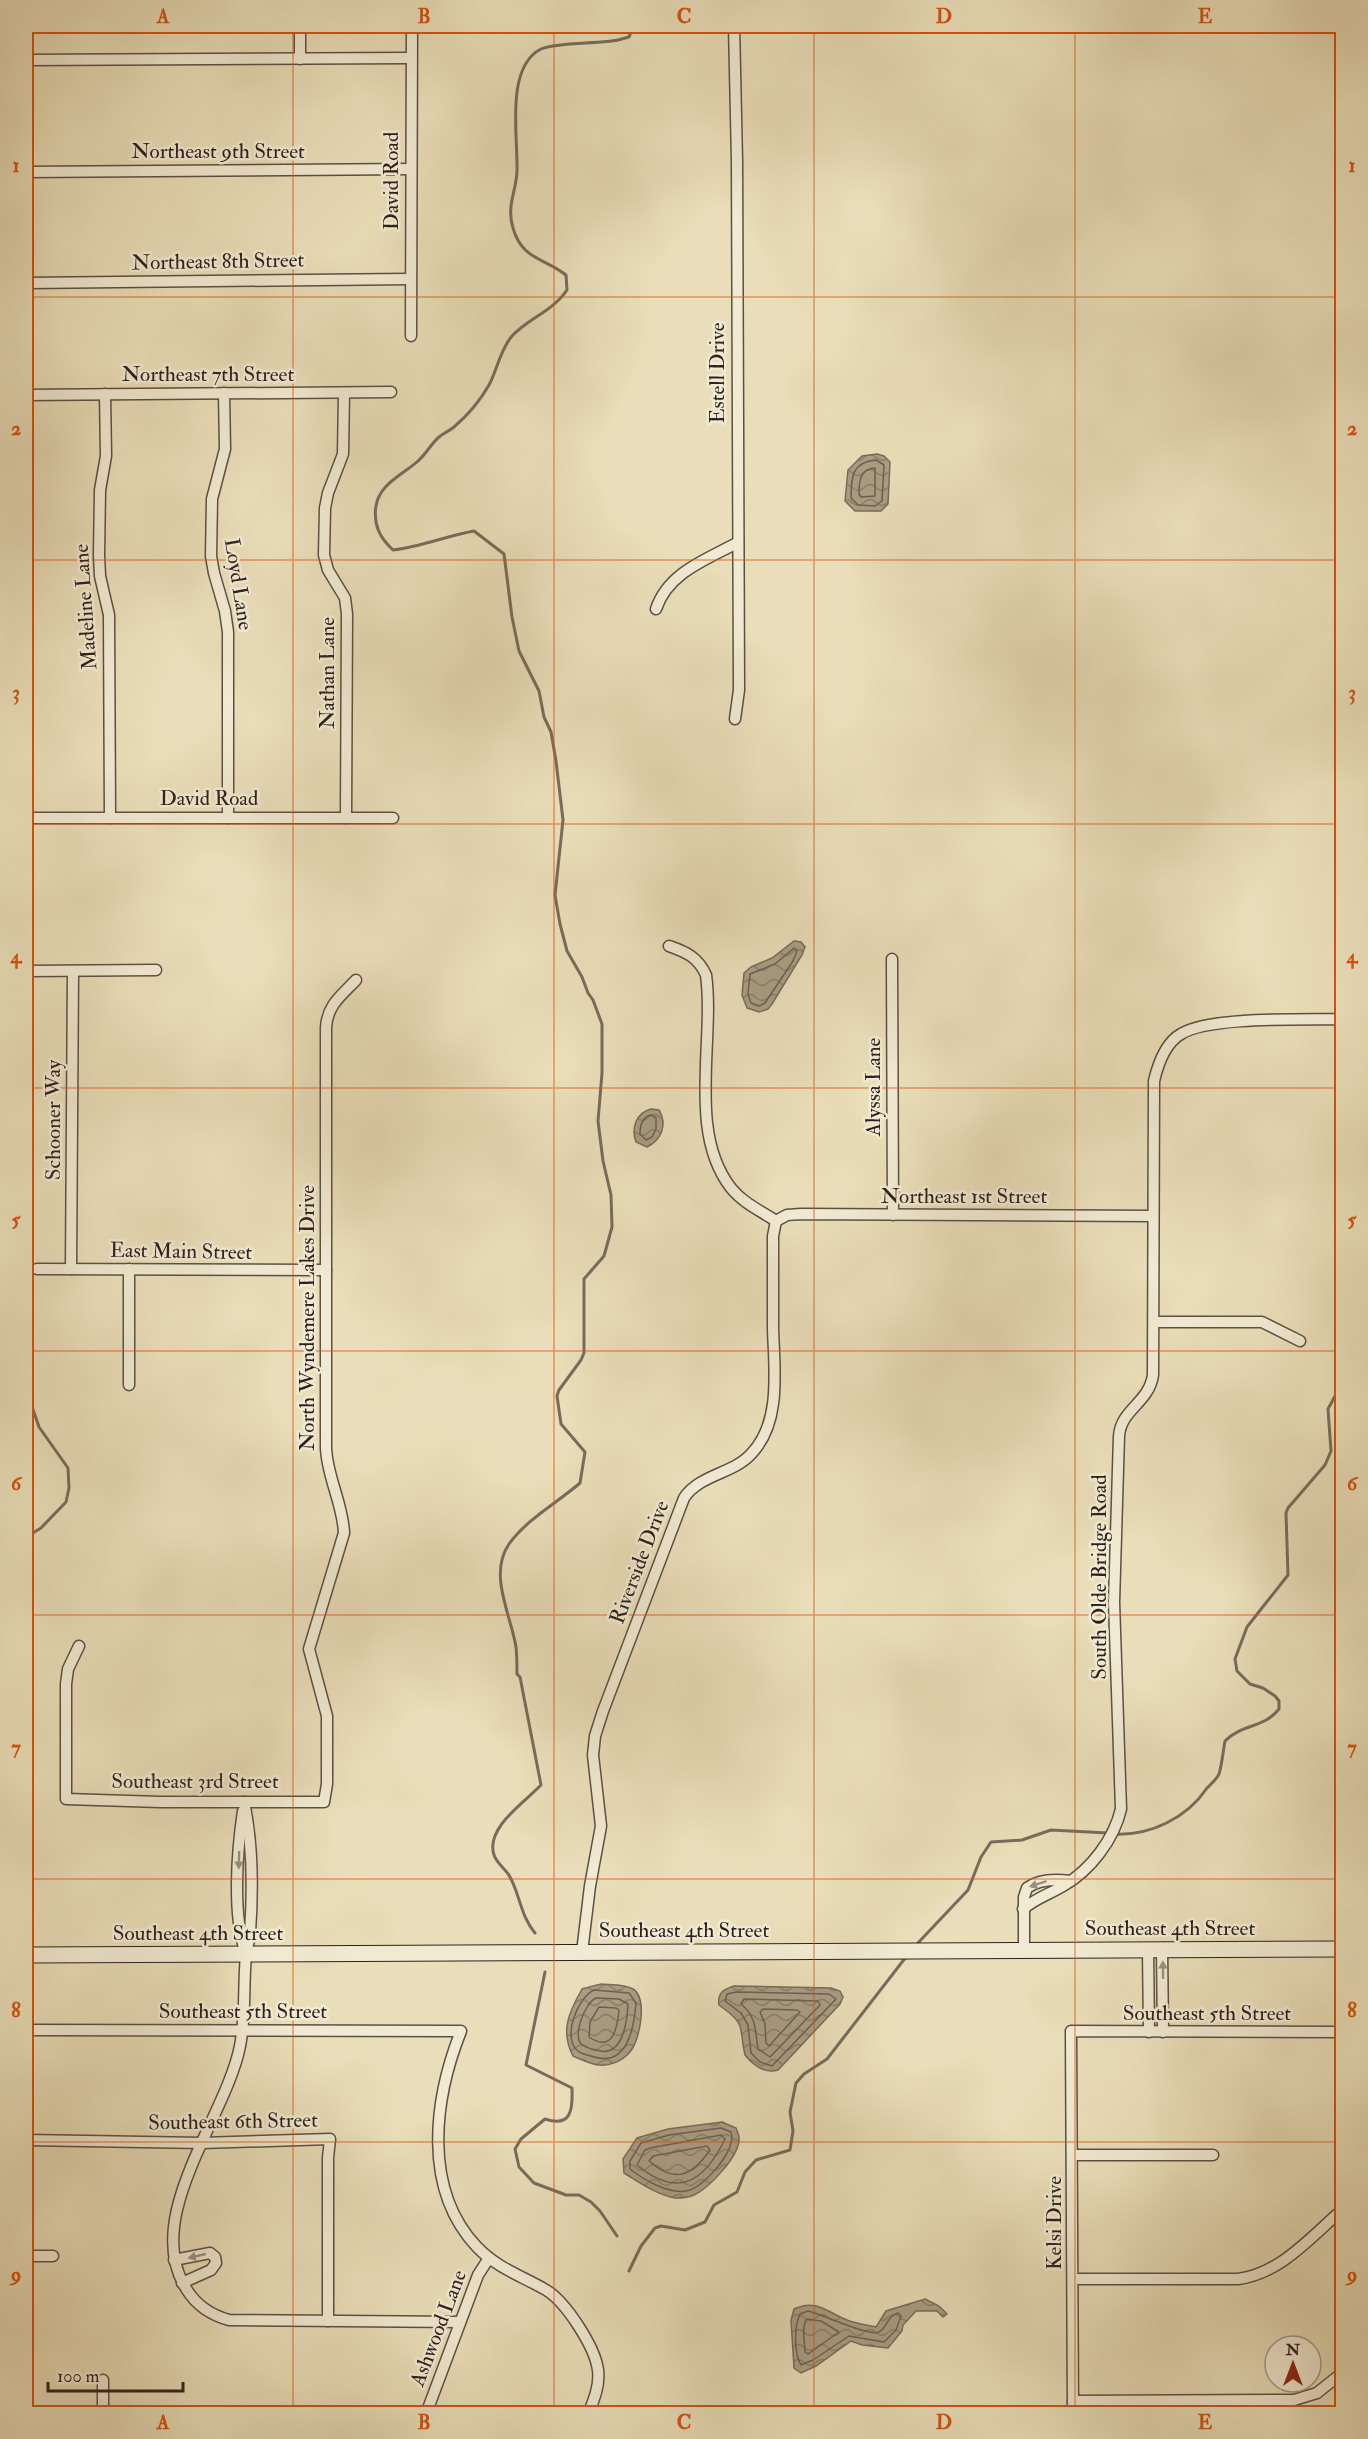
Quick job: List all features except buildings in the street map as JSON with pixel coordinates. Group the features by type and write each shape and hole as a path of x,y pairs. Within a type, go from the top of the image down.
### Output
{"main road":[{"name":"Southeast 4th Street","path":"26,1955 1342,1949"}],"street":[{"path":"300,26 300,59"},
{"name":"David Road","path":"411,336 412,26"},
{"name":"Estell Drive","path":"734,26 737,161 739,690 735,719"},
{"path":"26,60 411,58"},
{"name":"Northeast 9th Street","path":"26,172 411,169"},
{"name":"Northeast 8th Street","path":"26,283 410,279"},
{"name":"Northeast 7th Street","path":"26,394 391,392"},
{"name":"Loyd Lane","path":"224,393 225,449 211,507 212,565 225,611 228,632 228,818"},
{"name":"Nathan Lane","path":"344,393 343,454 328,493 324,527 325,562 345,598 347,614 346,818"},
{"name":"Madeline Lane","path":"105,394 105,456 100,490 99,555 100,576 109,615 110,818"},
{"path":"656,609 660,597 669,584 683,572 737,543"},
{"name":"David Road","path":"26,818 393,819"},
{"path":"669,946 688,952 702,966 706,975 707,1124 713,1152 732,1188 752,1206 776,1221"},
{"name":"Alyssa Lane","path":"892,959 893,1215"},
{"path":"27,971 156,970"},
{"name":"Schooner Way","path":"71,1269 74,971"},
{"name":"North Wyndemere Lakes Drive","path":"324,1802 327,1784 327,1716 309,1649 344,1533 326,1459 327,1016 332,1005 356,980"},
{"name":"South Olde Bridge Road","path":"1024,1949 1025,1892 1030,1885 1054,1880 1070,1881 1097,1855 1116,1829 1121,1809 1114,1602 1119,1428 1125,1417 1143,1399 1152,1384 1155,1322 1154,1081 1164,1052 1173,1040 1195,1027 1216,1023 1342,1019"},
{"name":"Northeast 1st Street","path":"776,1221 794,1214 1153,1216"},
{"name":"Riverside Drive","path":"582,1952 590,1886 601,1826 593,1755 595,1736 603,1711 684,1498 700,1483 753,1453 769,1419 774,1384 773,1236 776,1221"},
{"name":"East Main Street","path":"37,1269 326,1270"},
{"path":"129,1269 129,1384"},
{"path":"1155,1322 1262,1322 1300,1341"},
{"name":"Southeast 3rd Street","path":"79,1646 68,1669 66,1684 66,1799 324,1802"},
{"path":"244,1802 250,1844 250,1936 246,1953 243,2031 237,2064 189,2169 178,2204 174,2260 182,2283 198,2305 213,2315 236,2321 460,2322"},
{"path":"1149,2032 1155,1949"},
{"path":"1155,1949 1163,2032"},
{"name":"Southeast 5th Street","path":"26,2030 461,2031 452,2053 440,2109 440,2171 448,2201 460,2224 489,2258"},
{"name":"Southeast 5th Street","path":"1071,2031 1342,2032"},
{"name":"Kelsi Drive","path":"1071,2031 1073,2414"},
{"name":"Southeast 6th Street","path":"26,2140 202,2143 330,2139 327,2158 328,2321"},
{"path":"1073,2155 1214,2155"},
{"path":"1074,2278 1238,2279 1256,2276 1278,2265 1342,2210"},
{"path":"174,2260 210,2253 215,2257 216,2264 211,2270 182,2283"},
{"path":"26,2256 53,2256"},
{"path":"489,2258 547,2291 562,2304 576,2323 598,2368 598,2385 588,2414"},
{"name":"Ashwood Lane","path":"426,2414 478,2275 489,2258"},
{"path":"1073,2401 1294,2400 1317,2393 1342,2373"},
{"path":"103,2380 103,2414"}],"water":[{"path":"877,454 884,456 890,462 888,504 881,511 855,511 845,501 848,470 862,456"},
{"path":"794,941 801,942 805,947 772,1004 768,1009 759,1012 747,1008 742,995 744,973 751,967 772,958"},
{"path":"651,1109 659,1110 663,1126 656,1140 647,1147 636,1142 634,1132 638,1118"},
{"path":"601,1984 630,1987 638,1994 641,2010 639,2030 633,2047 619,2061 604,2065 593,2064 573,2056 567,2038 570,2014 582,1989"},
{"path":"734,1986 831,1988 840,1991 843,1997 840,2004 778,2070 768,2071 756,2065 745,2055 738,2022 719,2005 722,1992"},
{"path":"722,2122 736,2128 739,2136 735,2153 708,2186 694,2195 682,2198 668,2196 648,2188 624,2173 623,2159 637,2138 668,2129"},
{"path":"925,2299 939,2306 947,2314 943,2317 937,2311 916,2311 903,2325 902,2331 888,2348 862,2345 851,2341 816,2366 801,2373 794,2368 791,2320 794,2309 811,2305 818,2306 856,2323 876,2327 886,2311"}],"waterway":[{"path":"535,1933 530,1927 510,1877 495,1858 493,1845 495,1835 508,1816 541,1785 520,1677 517,1674 516,1647 503,1595 501,1568 503,1556 516,1535 580,1483 585,1452 561,1424 557,1396 584,1353 584,1279 604,1256 612,1227 611,1195 603,1161 598,1121 602,1073 602,1024 582,977 567,951 560,924 555,895 563,820 556,761 551,732 544,717 539,691 519,651 504,554 474,531 393,550 378,531 375,513 378,498 387,486 418,461 436,440 469,413 478,402 489,385 504,347 512,336 555,304 567,290 566,275 528,252 517,239 511,220 517,170 516,104 522,71 530,58 541,49 557,45 618,40 629,37 633,26"},
{"path":"1114,1834 1128,1834 1154,1828 1189,1808 1218,1776 1225,1741 1239,1731 1266,1720 1279,1709 1279,1701 1275,1696 1263,1688 1250,1684 1237,1671 1235,1659 1247,1627 1288,1575 1286,1513 1325,1465 1331,1451 1328,1409 1342,1383"},
{"path":"26,1389 39,1427 68,1468 69,1488 66,1502 41,1528 26,1537"},
{"path":"916,1945 968,1890 981,1857 991,1842 1022,1840 1051,1830 1108,1833"},
{"path":"629,2271 641,2246 655,2228 661,2226 685,2230 705,2222 714,2205 737,2192 745,2172 756,2160 790,2150 793,2131 790,2112 796,2083 804,2074 827,2059 906,1957"},
{"path":"545,1972 526,2065 572,2088 572,2103 569,2115 565,2119 560,2121 545,2119 521,2139 515,2149 519,2167 534,2183 566,2195 579,2195 591,2202 617,2236"}]}
